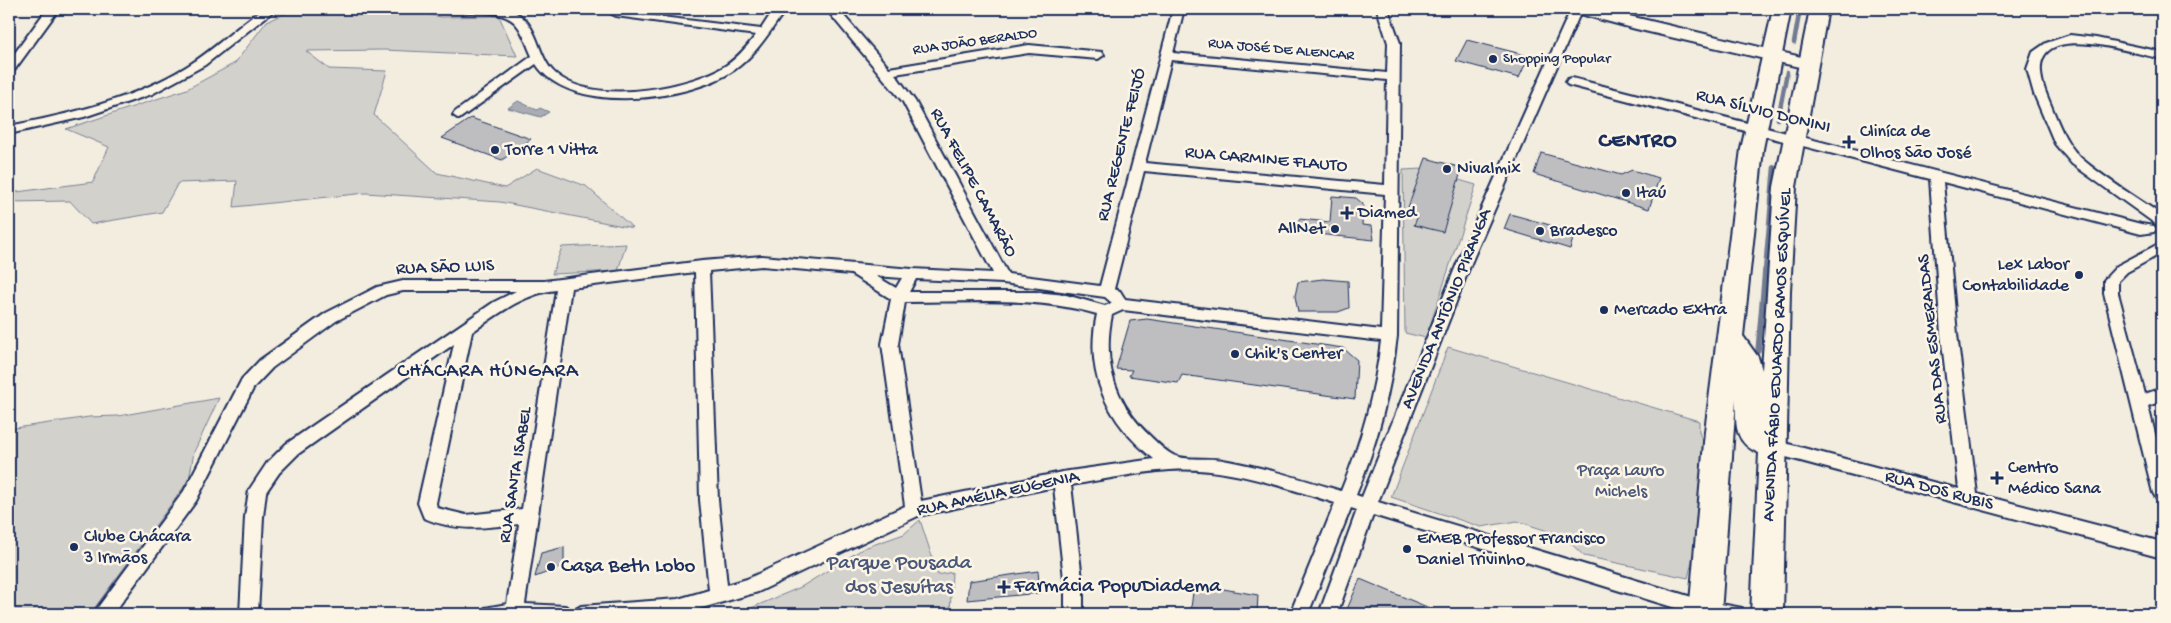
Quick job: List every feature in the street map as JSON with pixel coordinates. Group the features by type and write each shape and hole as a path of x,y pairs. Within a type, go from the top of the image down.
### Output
{"main road":[{"path":"1582,9 1636,24 1808,64"},
{"path":"1715,612 1720,431 1730,337 1755,129 1782,9"},
{"name":"AVENIDA FÁBIO EDUARDO RAMOS ESQUÍVEL","path":"1767,614 1778,282 1785,187 1819,9"},
{"path":"1730,337 1749,364 1750,431 1761,442 1773,447"}],"street":[{"path":"9,69 53,9"},
{"path":"9,130 79,117 120,104 156,89 193,68 270,9"},
{"path":"441,9 494,11 512,15 523,25 542,67 554,78 578,88 612,95 656,93 726,71 764,33 780,9"},
{"name":"RUA FELIPE CAMARÃO","path":"832,9 909,101 1003,278 1106,292"},
{"name":"RUA REGENTE FEIJÓ","path":"1106,292 1178,9"},
{"path":"1299,614 1347,498 1379,402 1385,375 1388,336 1394,43 1383,9"},
{"name":"AVENIDA ANTÔNIO PIRANGA","path":"1328,614 1368,505 1489,205 1577,9"},
{"path":"616,13 764,33"},
{"path":"2162,55 2079,38 2070,38 2050,45 2037,54 2033,69 2040,94 2061,144 2077,160 2158,225 2153,235 2162,241"},
{"name":"RUA JOÃO BERALDO","path":"886,72 1029,49 1098,55"},
{"name":"RUA JOSÉ DE ALENCAR","path":"1165,56 1393,76"},
{"path":"459,115 538,58"},
{"name":"RUA SÍLVIO DONINI","path":"1572,82 2141,229 2158,225"},
{"name":"RUA CARMINE FLAUTO","path":"1138,166 1391,190"},
{"name":"RUA DAS ESMERALDAS","path":"1936,175 1949,334 1969,499"},
{"path":"2162,247 2122,268 2111,280 2111,293 2162,492"},
{"name":"RUA SÃO LUIS","path":"102,614 190,496 248,383 266,364 293,344 331,316 359,301 396,288 428,285 544,286 702,266 762,261 912,274 1003,278"},
{"path":"702,266 709,500 719,595"},
{"name":"RUA SÃO LUIS","path":"856,270 899,297"},
{"path":"912,274 899,297 890,344 914,510"},
{"path":"995,296 1003,278"},
{"name":"RUA SANTA ISABEL","path":"515,612 564,284"},
{"path":"249,614 254,517 258,490 273,468 308,437 465,330 528,290 544,286"},
{"path":"1106,292 1115,295 1112,307 1101,324 1099,355 1101,372 1107,389 1119,411 1144,442 1171,463"},
{"path":"899,297 995,296 1049,298 1112,307 1388,336"},
{"path":"465,330 427,503 430,513 442,520 457,523 531,515"},
{"path":"2140,403 2162,394"},
{"name":"RUA DOS RUBIS","path":"1773,447 2162,550"},
{"name":"RUA AMÉLIA EUGENIA","path":"582,614 678,606 751,586 914,510 1062,479 1171,463 1220,466 1269,476 1347,498 1715,612"},
{"path":"1062,479 1074,588 1074,614"},
{"path":"492,614 515,612 565,614"}],"green space":[{"path":"297,9 403,9 441,17 499,16 517,56 384,50 306,51 329,69 387,71 374,115 437,173 505,188 537,168 586,186 633,228 500,202 366,193 234,207 237,181 178,183 162,212 91,224 70,201 9,202 9,193 93,182 109,147 66,129 187,89 235,63 267,21"},
{"path":"1422,169 1476,185 1426,338 1405,333 1403,170"},
{"path":"626,244 618,271 552,274 562,247"},
{"name":"Praça Lauro Michels","path":"1448,347 1699,421 1699,432 1704,444 1702,482 1695,548 1688,578 1584,556 1563,536 1517,521 1481,527 1391,497"},
{"name":"Clube Chácara 3 Irmãos","path":"219,398 194,452 189,480 90,614 9,614 9,429 89,417 118,416"},
{"name":"Parque Pousada dos Jesuítas","path":"920,520 938,575 952,572 950,614 741,614 744,611 801,587 864,548 904,534"}],"shaded area":[{"path":"518,101 537,110 540,108 549,112 541,117 508,108"}],"building":[{"name":"Shopping Popular","path":"1467,40 1529,56 1519,78 1456,61"},
{"name":"Torre 1 Vitta","path":"471,118 531,139 502,160 442,138"},
{"name":"Itaú","path":"1541,153 1621,175 1632,170 1659,178 1649,209 1534,174"},
{"path":"1426,158 1462,168 1443,232 1414,225 1418,216 1406,213"},
{"path":"1332,196 1356,198 1363,204 1362,225 1372,226 1374,240 1298,232 1299,219 1330,222"},
{"name":"Bradesco","path":"1510,214 1575,232 1570,249 1504,229"},
{"path":"1323,279 1348,281 1349,308 1338,312 1298,312 1295,296 1298,282"},
{"name":"Chik's Center","path":"1147,319 1343,348 1357,360 1355,399 1182,375 1178,383 1129,376 1132,370 1116,369 1130,321"},
{"name":"Casa Beth Lobo","path":"564,547 564,566 535,577 541,553"},
{"name":"Farmácia PopuDiadema","path":"1038,571 1040,593 967,600 969,581"},
{"path":"1360,579 1444,614 1345,614"},
{"path":"1194,584 1258,595 1257,614 1225,614 1191,608"}],"waterway":[{"path":"1794,43 1800,9"},
{"path":"1778,119 1787,72"},
{"path":"1765,271 1774,167"},
{"path":"1758,351 1765,270"}],"place":[{"name":"Shopping Popular","path":"1493,59"},
{"name":"Cliníca de Olhos São José","path":"1849,142"},
{"name":"Torre 1 Vitta","path":"495,150"},
{"name":"Nivalmix","path":"1447,169"},
{"name":"Itaú","path":"1626,193"},
{"name":"Diamed","path":"1347,213"},
{"name":"AllNet","path":"1335,229"},
{"name":"Bradesco","path":"1540,231"},
{"name":"Lex Labor Contabilidade","path":"2079,275"},
{"name":"Mercado Extra","path":"1604,310"},
{"name":"Chik's Center","path":"1235,354"},
{"name":"Centro Médico Sana","path":"1997,478"},
{"name":"Clube Chácara 3 Irmãos","path":"74,547"},
{"name":"EMEB Professor Francisco Daniel Trivinho","path":"1407,549"},
{"name":"Casa Beth Lobo","path":"551,567"},
{"name":"Farmácia PopuDiadema","path":"1004,587"}],"district":[{"name":"CENTRO","path":"1638,142"},
{"name":"CHÁCARA HÚNGARA","path":"488,372"}]}
